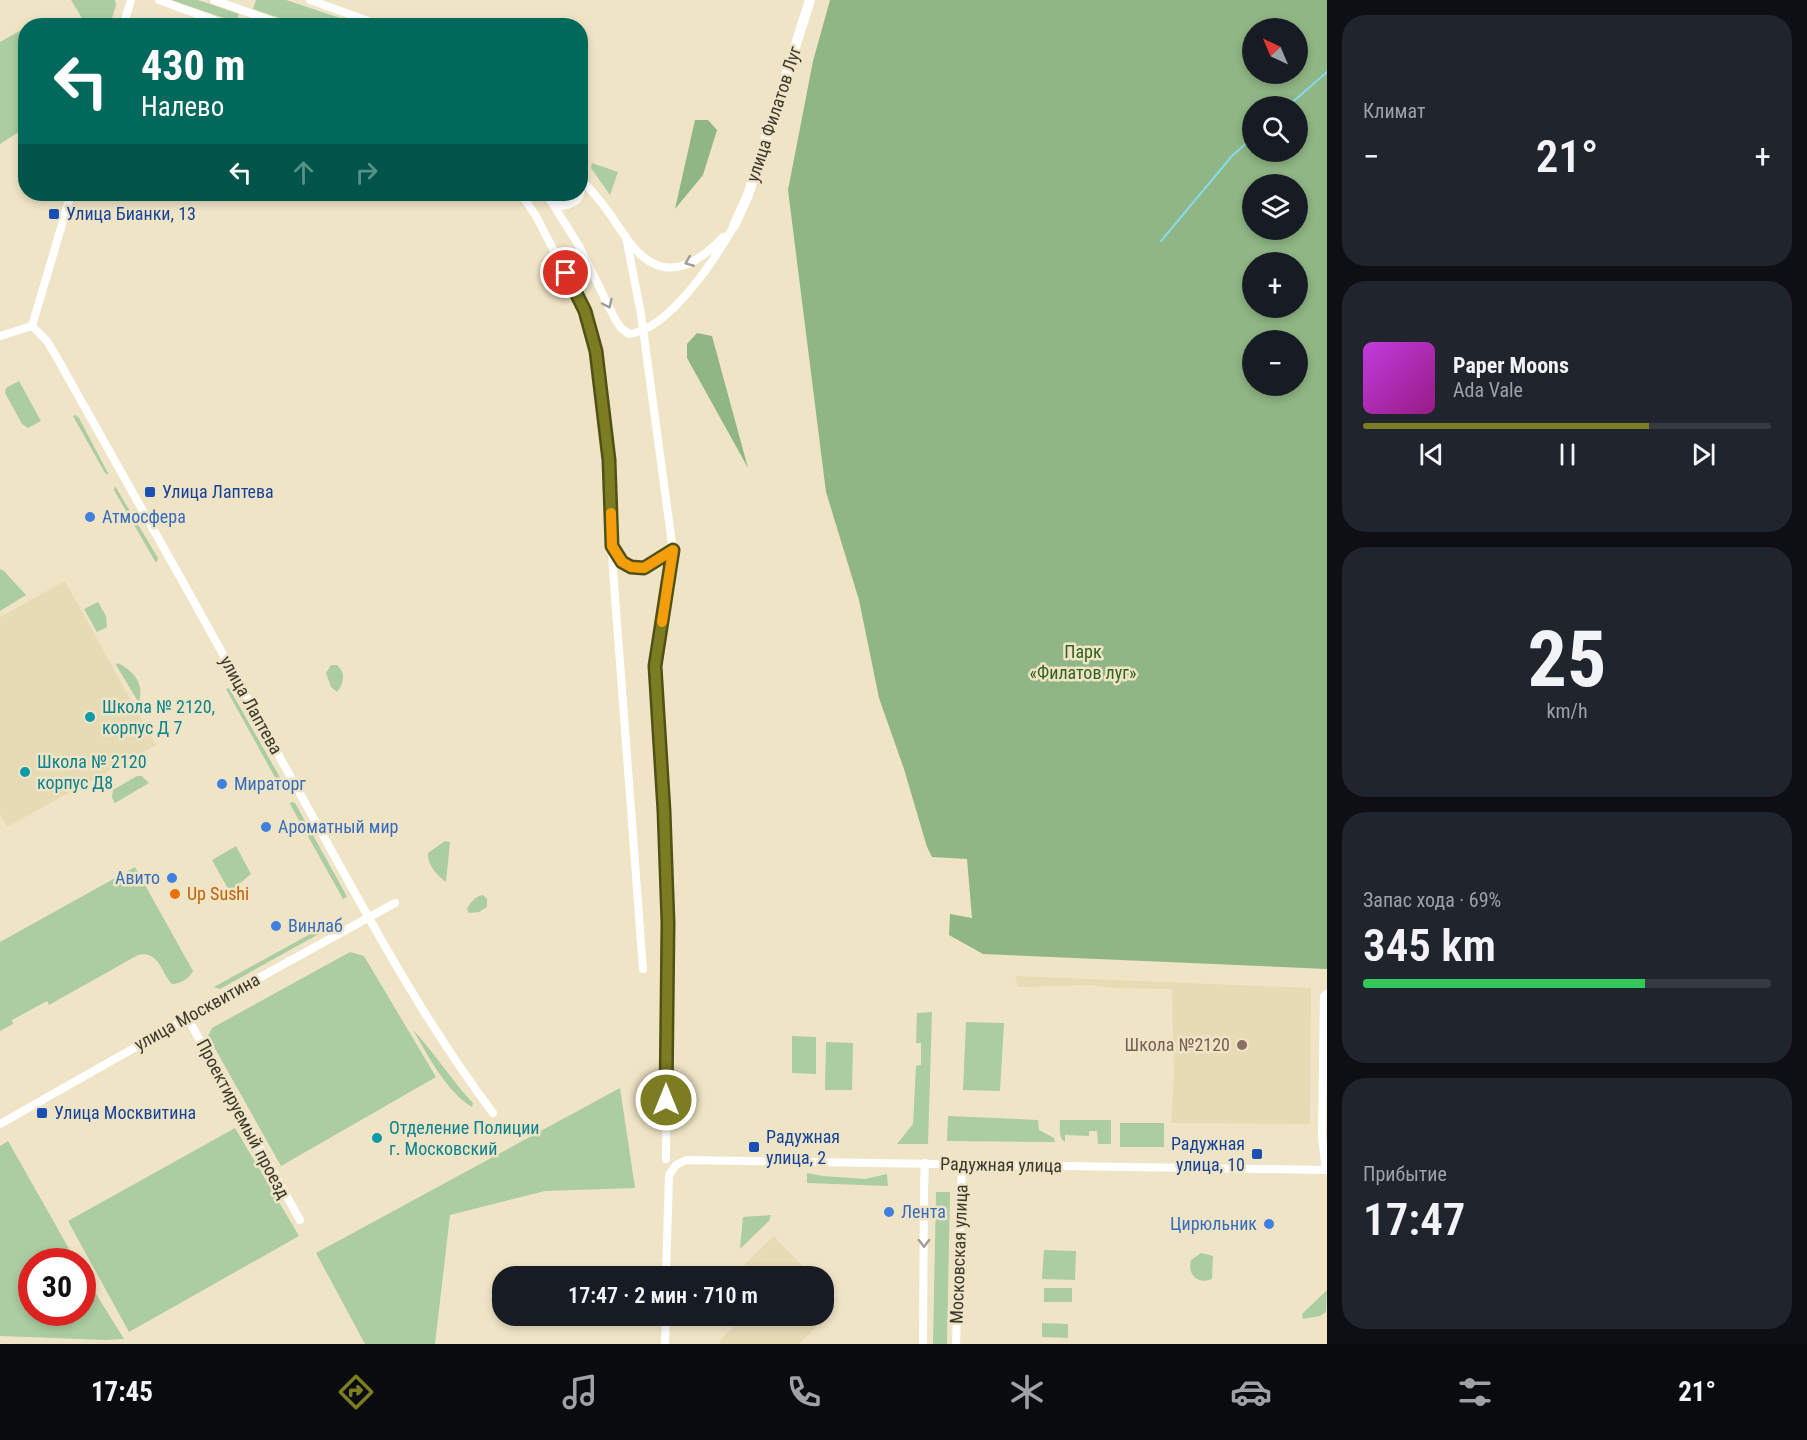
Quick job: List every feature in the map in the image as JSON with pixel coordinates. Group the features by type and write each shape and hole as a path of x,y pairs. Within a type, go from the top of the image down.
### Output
{"street":[{"path":"125,18 131,0"},
{"path":"159,0 208,18"},
{"path":"214,0 264,18"},
{"path":"310,0 360,18"},
{"name":"улица Филатов Луг","path":"551,201 579,246 621,328 629,334 647,329 692,288 715,258 734,226 748,195 810,0"},
{"name":"улица Филатов Луг","path":"588,187 638,253 648,261 669,268 691,264 712,249 734,226"},
{"path":"0,336 32,326 69,201"},
{"path":"526,201 537,216 585,311 596,351 609,460 612,546 643,969"},
{"path":"554,201 561,206 573,205 576,201"},
{"path":"626,237 641,314 673,550 655,666 668,923 666,1159"},
{"name":"улица Лаптева","path":"32,326 47,341 62,366 367,917 427,1019 493,1113"},
{"path":"612,546 622,562 631,567 644,568 673,550"},
{"name":"улица Москвитина","path":"0,1124 395,903"},
{"path":"1326,1170 1322,1137 1324,996 1327,994"},
{"name":"Проектируемый проезд","path":"188,1017 300,1220"},
{"name":"Радужная улица","path":"666,1266 669,1175 676,1165 683,1161 1326,1170"},
{"name":"Московская улица","path":"923,1344 926,1163"},
{"name":"Московская улица","path":"956,1344 962,1164"},
{"path":"665,1344 666,1326"}],"shaded area":[{"path":"65,581 156,745 7,827 0,814 0,617"},
{"name":"Школа №2120","path":"1015,976 1311,988 1310,1124 1171,1123 1174,1075 1172,989 1113,988 1089,985 1018,987"},
{"path":"774,1236 802,1266 745,1266"},
{"path":"735,1326 816,1326 799,1344 720,1344 720,1340"}],"green space":[{"path":"71,0 115,0 112,18 82,18"},
{"path":"171,0 198,0 239,14 238,18 224,18"},
{"path":"256,0 286,0 340,18 279,18 253,9"},
{"name":"Парк «Филатов луг»","path":"830,0 1327,0 1327,969 983,954 949,935 950,914 972,918 967,859 932,857 879,698 859,600 826,492 788,190 813,61"},
{"path":"18,32 18,132 0,144 0,42"},
{"path":"695,120 708,120 717,130 703,175 675,209"},
{"path":"592,163 618,172 610,195 591,168"},
{"path":"697,333 712,336 748,468 687,358 687,344"},
{"path":"19,381 41,421 28,428 22,424 5,393 6,388"},
{"path":"73,416 79,418 109,475 105,473"},
{"path":"115,486 158,558 156,563 114,490"},
{"path":"0,569 26,595 0,611"},
{"path":"98,602 106,616 107,627 97,632 84,609"},
{"path":"118,663 137,679 140,690 139,703 116,665"},
{"path":"331,665 337,665 343,675 337,692 331,687 326,673"},
{"path":"229,688 285,786 285,790 282,790 226,689"},
{"path":"137,776 142,776 149,783 115,803 112,798 113,790"},
{"path":"295,803 347,897 343,899 290,804"},
{"path":"445,841 450,842 446,882 436,873 428,857 428,853"},
{"path":"236,846 251,874 232,890 227,887 212,860"},
{"path":"135,867 193,971 190,976 181,982 172,984 155,959 145,954 138,955 49,1005 47,1001 12,1020 13,1024 0,1031 0,942"},
{"path":"483,895 487,899 487,907 479,912 469,913 467,909 471,902"},
{"path":"330,923 335,925 220,989 214,987"},
{"path":"350,952 364,956 436,1077 281,1166 208,1036 212,1028"},
{"path":"932,1012 928,1144 897,1144 913,1124 916,1066 921,1065 921,1043 916,1043 917,1013"},
{"path":"966,1022 1004,1023 1000,1091 963,1090"},
{"path":"413,1030 473,1103 472,1107 462,1100 446,1082"},
{"path":"792,1036 816,1037 816,1074 792,1073"},
{"path":"826,1042 853,1043 852,1090 825,1090"},
{"path":"620,1088 635,1188 545,1191 450,1215 435,1344 365,1344 316,1253"},
{"path":"948,1116 1038,1120 1039,1130 1054,1138 1055,1142 947,1141"},
{"path":"1060,1120 1111,1120 1111,1144 1098,1144 1097,1131 1089,1131 1089,1136 1065,1135 1065,1142 1060,1135"},
{"path":"1120,1123 1164,1123 1164,1147 1120,1147"},
{"path":"235,1128 299,1236 129,1332 96,1272 96,1248 83,1248 68,1221"},
{"path":"8,1141 69,1248 18,1248 18,1326 96,1326 96,1294 124,1339 0,1336 0,1146"},
{"path":"807,1173 865,1179 887,1174 888,1186 807,1183"},
{"path":"936,1192 950,1192 947,1344 933,1344"},
{"path":"771,1215 769,1221 740,1249 743,1217"},
{"path":"1044,1250 1076,1251 1075,1280 1042,1279"},
{"path":"1201,1253 1213,1256 1212,1279 1207,1281 1198,1280 1191,1270 1191,1260"},
{"path":"1044,1288 1072,1288 1072,1302 1044,1302"},
{"path":"1327,1290 1326,1312 1320,1316 1303,1319 1302,1314"},
{"path":"1042,1323 1068,1324 1068,1338 1042,1337"}],"waterway":[{"path":"1299,96 1327,72"},
{"path":"1161,241 1242,147"}],"slow traffic":[{"path":"611,513 612,546 622,562 631,567 644,568 656,563 673,550 662,622"}],"place":[{"name":"Улица Бианки, 13","path":"54,214"},
{"name":"Улица Лаптева","path":"150,492"},
{"name":"Атмосфера","path":"90,517"},
{"name":"Школа № 2120, корпус Д 7","path":"90,717"},
{"name":"Школа № 2120 корпус Д8","path":"25,772"},
{"name":"Мираторг","path":"222,784"},
{"name":"Ароматный мир","path":"266,827"},
{"name":"Авито","path":"172,878"},
{"name":"Up Sushi","path":"175,894"},
{"name":"Винлаб","path":"276,926"},
{"name":"Школа №2120","path":"1242,1045"},
{"name":"Улица Москвитина","path":"42,1113"},
{"name":"Отделение Полиции г. Московский","path":"377,1138"},
{"name":"Радужная улица, 2","path":"754,1147"},
{"name":"Радужная улица, 10","path":"1257,1154"},
{"name":"Лента","path":"889,1212"},
{"name":"Цирюльник","path":"1269,1224"}],"route":[{"path":"566,273 585,311 596,351 609,460 612,546 622,562 631,567 644,568 656,563 673,550 655,666 668,923 666,1100"}]}
